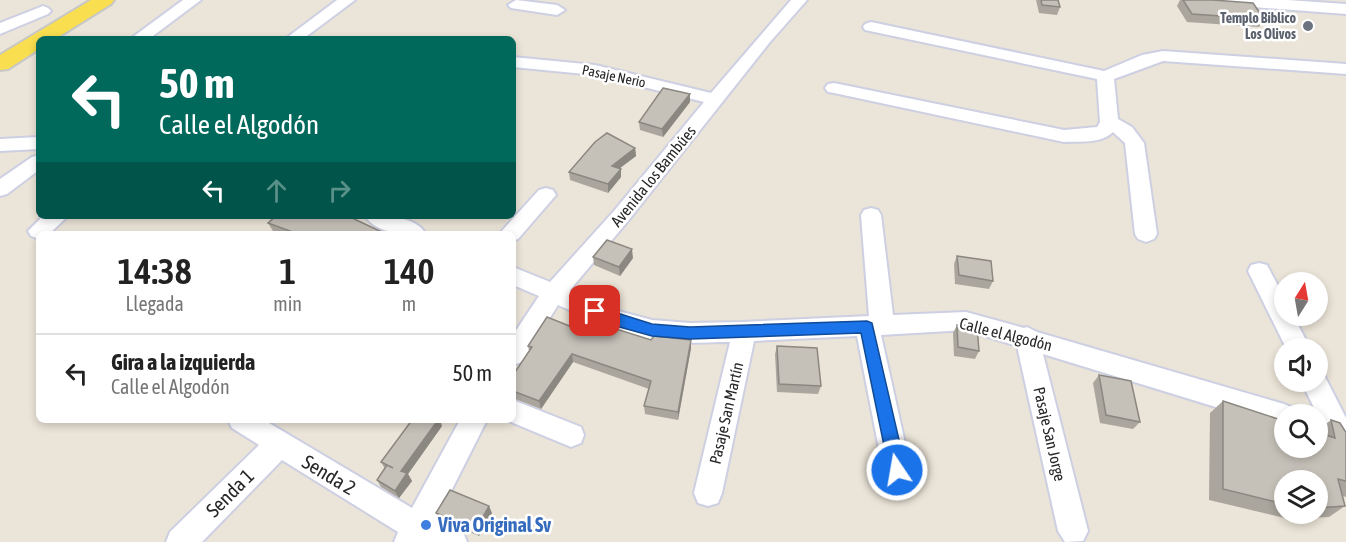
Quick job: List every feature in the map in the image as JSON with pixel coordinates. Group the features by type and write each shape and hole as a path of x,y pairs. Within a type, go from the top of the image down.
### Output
{"main road":[{"path":"46,36 104,0"},
{"path":"0,64 36,42"}],"street":[{"path":"142,36 193,0"},
{"path":"297,36 347,0"},
{"name":"Avenida los Bambúes","path":"516,350 553,294 621,216 714,99 799,0"},
{"path":"1226,0 1346,9"},
{"path":"516,5 538,4 557,10"},
{"path":"0,29 43,11"},
{"path":"871,27 1105,76 1148,58 1163,56 1346,69"},
{"name":"Pasaje Nerio","path":"516,62 595,70 714,99"},
{"path":"834,88 1064,136 1094,135 1105,131 1109,122 1105,76"},
{"path":"1109,122 1125,131 1134,143 1146,234"},
{"path":"0,146 36,143"},
{"path":"0,189 36,163"},
{"path":"513,231 546,195"},
{"path":"871,215 875,326 897,470"},
{"path":"39,231 53,219"},
{"path":"386,219 411,226"},
{"path":"1259,271 1293,338"},
{"name":"Calle el Algodón","path":"516,276 616,320 652,330 690,333 742,332 966,321 1027,337 1274,413"},
{"name":"Pasaje San Martín","path":"708,493 742,346 742,332"},
{"name":"Pasaje San Jorge","path":"1027,337 1073,531"},
{"path":"1318,392 1334,431"},
{"path":"516,412 571,435"},
{"name":"Senda 2","path":"246,423 414,535 452,542"},
{"path":"414,535 472,423"},
{"name":"Senda 1","path":"181,542 279,444"}],"building":[{"path":"1041,0 1058,0 1060,7 1042,5"},
{"path":"1183,0 1253,3 1264,19 1192,14"},
{"path":"663,88 690,94 662,129 639,122"},
{"path":"607,133 635,148 612,166 621,169 608,184 569,172 595,142"},
{"path":"273,219 354,219 380,231 290,231 268,223"},
{"path":"607,240 632,249 619,267 593,257"},
{"path":"957,256 991,261 993,281 959,275"},
{"path":"547,317 577,329 584,319 651,340 654,336 691,340 678,412 644,406 651,381 572,354 539,401 516,392 516,371 532,347 528,346"},
{"path":"957,325 977,326 979,351 958,347"},
{"path":"777,346 817,348 821,386 779,384"},
{"path":"1099,375 1131,381 1140,422 1106,415"},
{"path":"1223,401 1274,418 1274,458 1328,458 1328,436 1335,438 1331,420 1340,423 1346,432 1346,481 1338,479 1345,506 1328,507 1328,470 1274,470 1274,502 1223,489"},
{"path":"410,423 436,423 401,471 407,473 395,491 377,480 387,465 381,462"},
{"path":"450,490 489,506 476,529 436,513"}],"place":[{"name":"Templo Biblico Los Olivos","path":"1308,26"},
{"name":"Viva Original Sv","path":"426,525"}],"route":[{"path":"595,311 616,320 652,330 690,333 867,327 897,470"}]}
